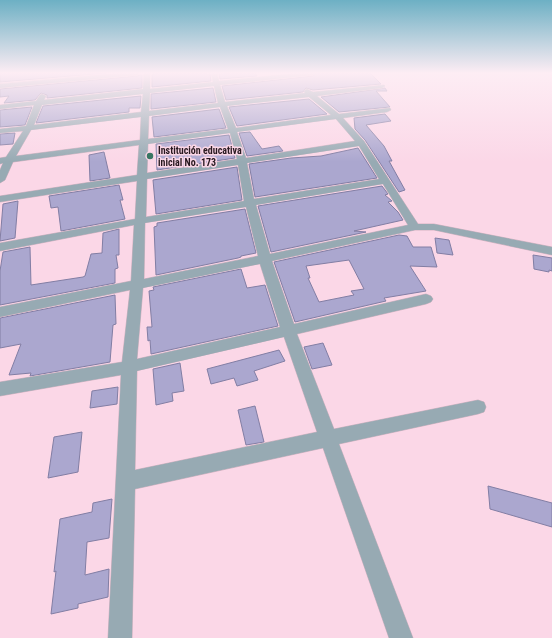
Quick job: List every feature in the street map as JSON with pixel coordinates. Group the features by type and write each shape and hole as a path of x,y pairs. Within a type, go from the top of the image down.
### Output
{"street":[{"path":"0,107 33,103"},
{"path":"0,180 4,161 29,127 39,103"},
{"path":"120,638 129,367 137,285 145,103"},
{"path":"0,131 233,103"},
{"path":"321,103 338,116 361,143 414,227"},
{"path":"222,104 233,131 242,161 250,204 265,259 288,331 401,638"},
{"path":"4,161 387,110"},
{"path":"0,199 361,143"},
{"path":"0,247 140,221 386,181"},
{"path":"0,312 265,259 414,227 434,227 552,251"},
{"path":"0,389 129,367 426,299"},
{"path":"126,481 328,440 478,407"}],"building":[{"path":"75,103 140,103 140,108 129,108 129,112 36,123 43,106"},
{"path":"151,103 209,103 151,109"},
{"path":"271,103 314,103 327,114 237,126 229,107"},
{"path":"328,103 386,103 390,107 339,112"},
{"path":"32,107 25,125 0,127 0,110"},
{"path":"219,109 226,128 154,137 152,117"},
{"path":"385,114 391,121 366,125 384,146 392,161 389,161 405,190 399,192 365,140 355,129 354,118"},
{"path":"250,132 262,149 279,146 283,151 247,156 239,133"},
{"path":"15,133 13,144 0,145 0,134"},
{"path":"229,135 235,158 157,170 156,144"},
{"path":"358,148 377,178 255,197 249,164 291,158 321,156"},
{"path":"104,152 110,178 90,181 89,155"},
{"path":"237,167 242,200 156,214 153,180"},
{"path":"119,185 123,200 120,200 125,219 61,231 58,207 51,208 49,196"},
{"path":"382,186 388,194 385,195 392,201 388,202 398,212 403,220 354,231 366,232 271,252 258,206"},
{"path":"18,201 15,238 0,241 3,204"},
{"path":"245,209 256,253 156,275 154,227 157,226 157,223"},
{"path":"119,229 119,255 116,255 118,268 115,269 115,283 0,305 0,271 3,252 30,247 31,285 83,277 85,276 91,254 102,253 103,233"},
{"path":"399,235 407,236 413,247 431,247 437,267 410,266 426,291 384,298 386,301 295,322 274,262","holes":["349,260 364,289 351,291 354,295 319,302 308,278 310,278 306,266"]},
{"path":"435,238 449,240 453,255 437,253"},
{"path":"533,255 552,258 552,271 549,270 549,272 534,269"},
{"path":"241,269 247,288 265,285 278,326 151,354 147,327 152,327 149,291 154,290 153,287"},
{"path":"115,295 116,324 113,325 110,362 30,376 31,373 9,375 21,344 0,348 0,318"},
{"path":"323,343 332,365 312,369 304,347"},
{"path":"279,350 285,361 254,371 258,380 237,386 234,378 211,384 207,369"},
{"path":"180,363 184,391 172,393 173,401 156,405 153,369"},
{"path":"118,387 117,404 90,408 92,391"},
{"path":"255,406 264,442 246,445 238,410"},
{"path":"82,432 78,472 48,478 54,437"},
{"path":"488,486 552,503 552,527 490,509"},
{"path":"112,499 109,538 87,542 85,575 109,569 108,597 78,604 78,608 51,614 60,519 92,512 93,503"}],"place":[{"name":"Institución educativa inicial No. 173","path":"150,156"}]}
